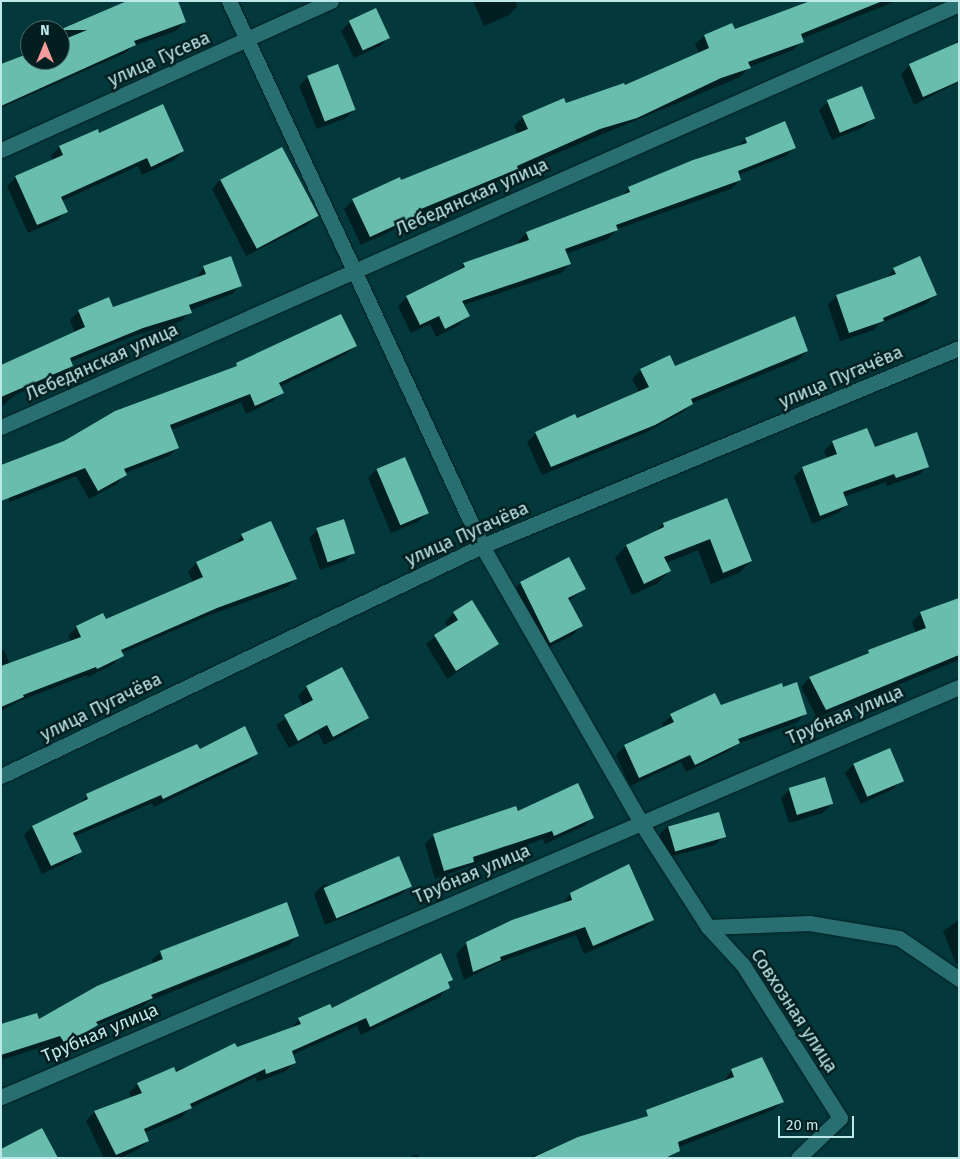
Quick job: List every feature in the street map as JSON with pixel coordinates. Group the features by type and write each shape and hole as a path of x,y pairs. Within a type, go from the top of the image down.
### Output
{"street":[{"path":"229,1 352,271 482,546 640,823 708,927"},
{"name":"улица Гусева","path":"1,150 247,41 331,1"},
{"name":"Лебедянская улица","path":"1,428 352,271 959,4"},
{"name":"улица Пугачёва","path":"1,776 482,546 959,348"},
{"name":"Трубная улица","path":"1,1097 959,687"},
{"name":"Совхозная улица","path":"708,927 809,923 899,938 959,979"},
{"name":"Совхозная улица","path":"708,927 743,965 840,1118 798,1158"}],"building":[{"path":"127,1 178,1 186,22 134,41 136,45 1,106 1,64 20,57 20,70 70,70 70,37 87,30 70,30 70,25"},
{"path":"810,1 880,2 801,34 804,42 748,62 751,68 721,78 637,118 600,129 517,166 518,169 416,211 418,215 370,237 352,199 400,177 401,180 528,129 522,116 564,98 566,103 624,83 625,85 709,48 704,35 732,23 735,29"},
{"path":"376,8 390,38 363,51 349,21"},
{"path":"959,42 959,81 923,97 909,64"},
{"path":"338,64 356,110 325,122 307,76"},
{"path":"862,86 875,118 840,133 827,100"},
{"path":"163,104 184,151 151,167 147,158 61,197 68,212 37,225 15,176 63,155 59,146 98,129 99,133"},
{"path":"785,121 796,148 738,171 741,180 616,225 618,230 565,249 571,264 462,301 470,316 445,329 439,316 420,325 406,296 465,267 463,263 529,240 526,232 630,192 628,187 693,160 747,143 745,138"},
{"path":"282,147 319,216 257,249 220,180"},
{"path":"231,256 242,286 189,305 192,313 143,328 70,358 73,366 1,397 1,365 85,327 78,310 109,297 113,307 206,274 203,266"},
{"path":"920,256 937,295 883,318 884,321 849,333 836,295 896,274 893,268"},
{"path":"341,314 357,346 279,383 284,393 255,406 250,394 170,425 179,448 124,469 127,475 98,491 85,468 1,501 1,465 64,441 115,411 237,366 236,363"},
{"path":"795,316 808,351 691,399 693,404 655,425 551,467 535,432 575,414 577,418 649,387 640,369 670,355 675,366"},
{"path":"867,428 875,447 917,432 929,467 896,478 894,474 843,492 848,505 820,516 802,467 837,454 832,441"},
{"path":"405,457 429,513 400,525 376,469"},
{"path":"727,498 752,561 723,573 710,539 664,557 671,571 644,584 626,545 664,527 663,523"},
{"path":"344,519 355,553 328,562 316,528"},
{"path":"271,521 297,579 217,608 121,650 124,656 97,669 96,667 23,695 24,697 1,707 1,666 81,637 76,626 103,613 106,619 203,577 196,562 244,540 241,534"},
{"path":"569,557 586,589 568,598 583,626 550,643 520,582"},
{"path":"959,598 959,655 826,710 809,677 869,653 868,650 926,628 920,612"},
{"path":"472,600 499,644 456,671 434,635 458,620 453,612"},
{"path":"342,667 369,718 333,737 327,725 298,741 284,715 313,700 306,686"},
{"path":"797,682 807,714 738,739 740,743 695,765 690,755 639,778 624,745 674,722 670,714 715,693 721,705 782,683 783,687"},
{"path":"245,726 258,754 163,799 161,795 73,833 82,852 51,866 32,826 88,799 86,794 197,744 200,749"},
{"path":"890,748 904,781 867,797 853,764"},
{"path":"825,777 833,804 797,815 789,788"},
{"path":"578,783 594,818 554,836 552,831 473,857 474,862 444,871 433,834 516,806 518,811"},
{"path":"719,812 726,837 675,852 668,827"},
{"path":"399,856 412,886 336,918 324,888"},
{"path":"629,864 654,920 593,946 585,927 500,957 501,960 473,972 466,942 512,920 572,900 570,893"},
{"path":"287,902 299,936 151,995 153,998 96,1022 98,1025 65,1044 60,1036 1,1055 1,1024 37,1013 39,1019 97,986 163,959 160,951"},
{"path":"441,953 453,980 448,982 450,988 370,1027 366,1018 292,1051 296,1063 266,1074 265,1069 190,1104 192,1108 144,1129 149,1141 116,1155 94,1111 142,1093 137,1083 174,1067 176,1072 235,1043 237,1047 301,1024 298,1018 330,1004 332,1008"},
{"path":"762,1057 784,1102 678,1142 680,1151 665,1158 532,1158 578,1137 648,1116 646,1110 734,1077 731,1069"},
{"path":"42,1128 58,1158 1,1158 1,1149"}]}
